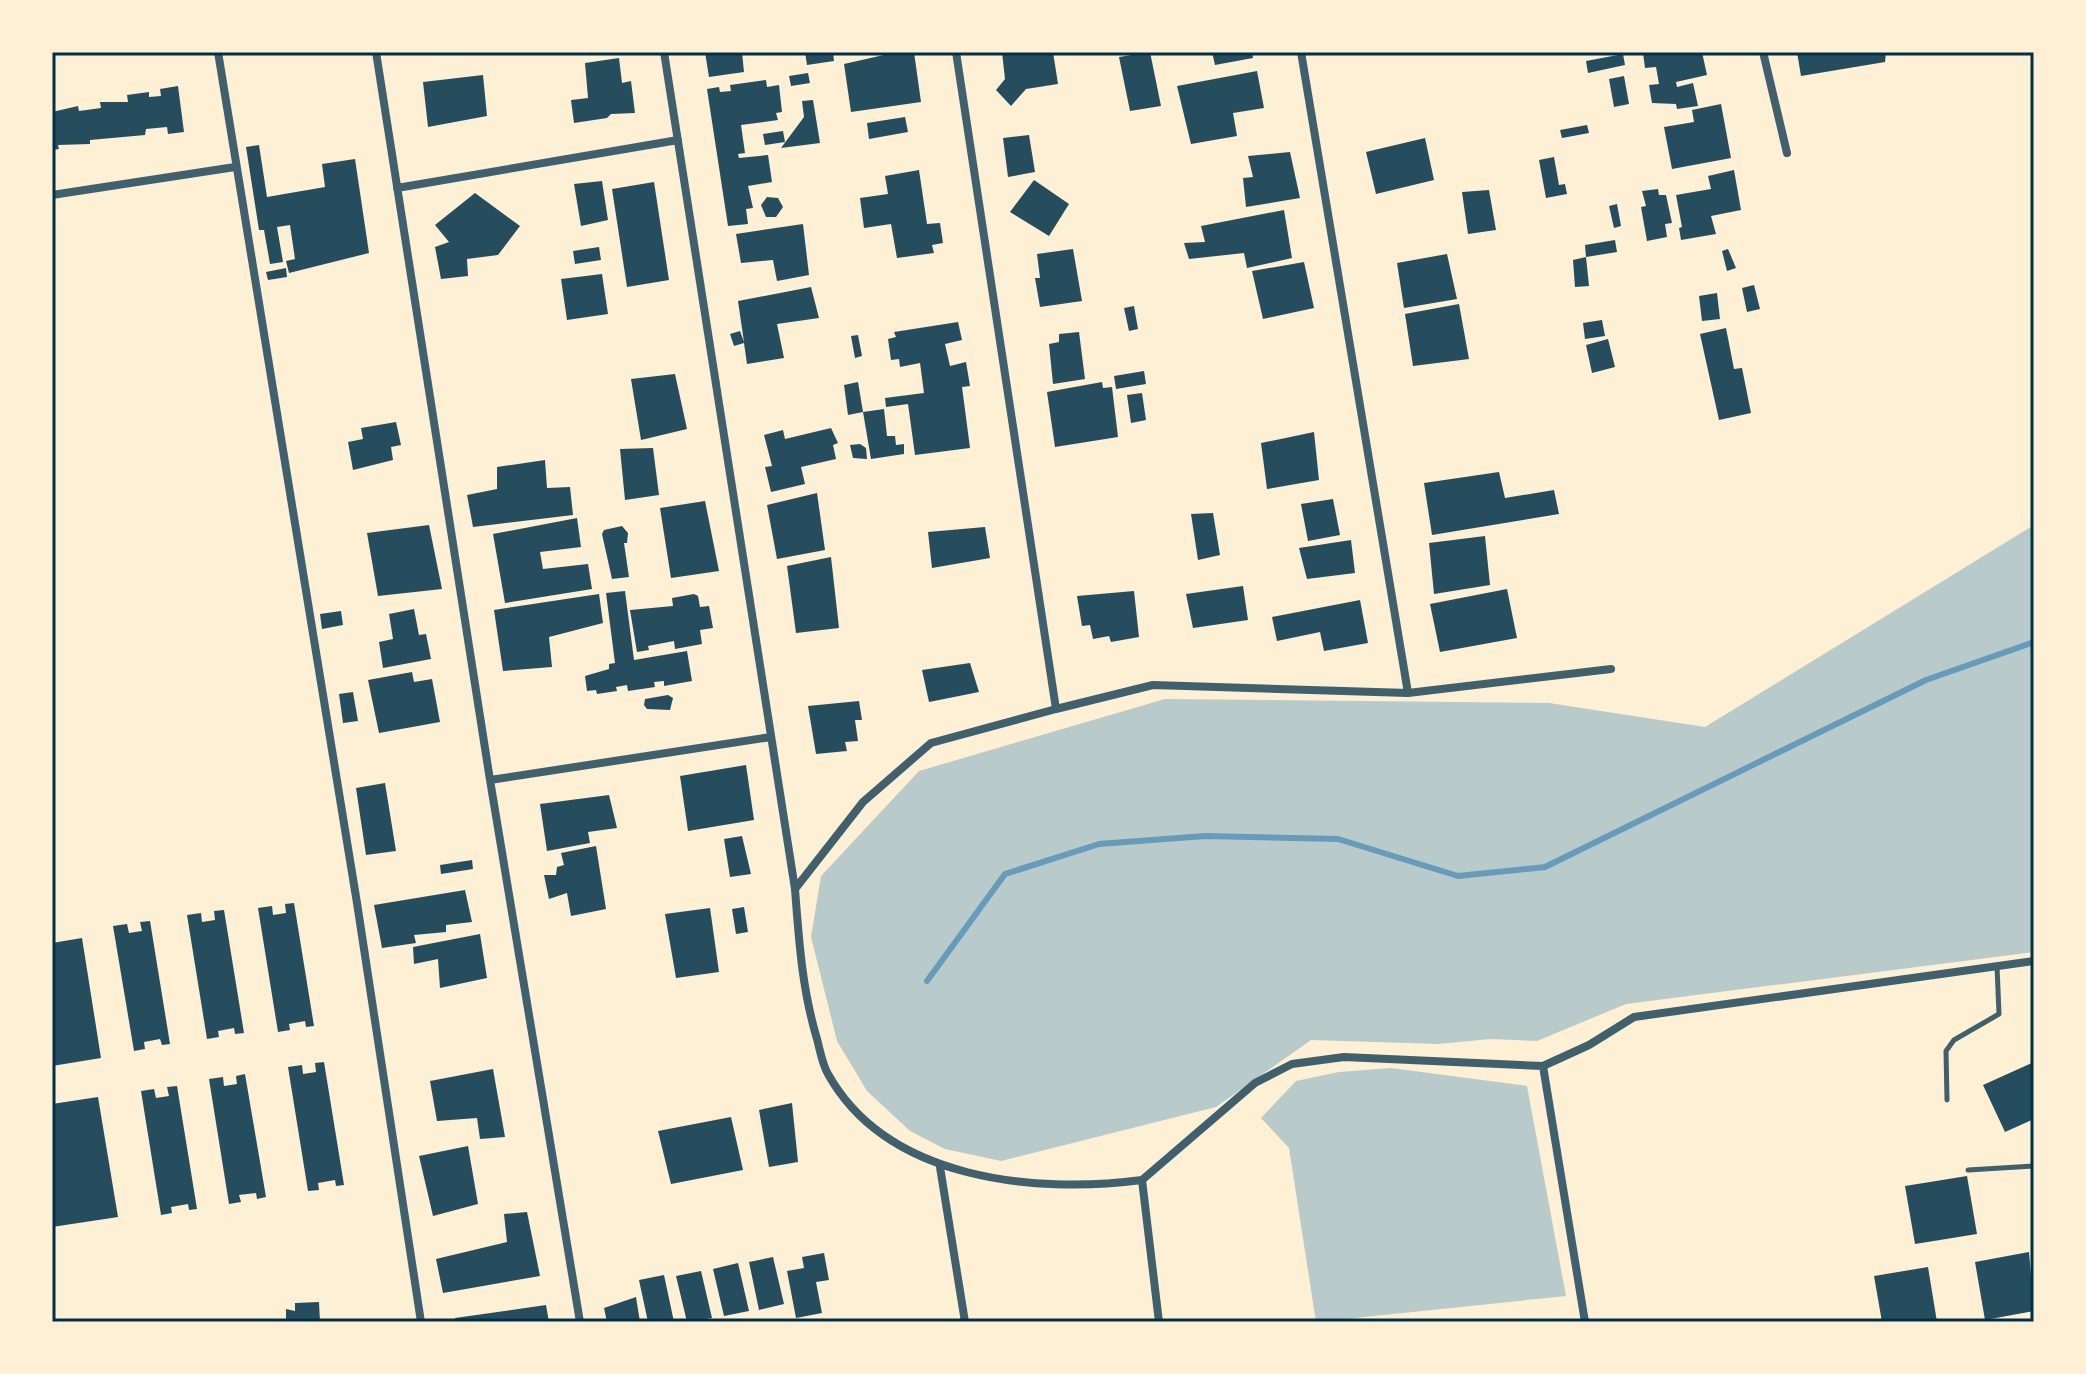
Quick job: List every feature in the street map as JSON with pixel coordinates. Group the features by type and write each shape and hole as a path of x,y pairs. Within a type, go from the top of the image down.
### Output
{"street":[{"path":"218,52 357,903 421,1322"},
{"path":"376,52 490,780 580,1322"},
{"path":"664,52 795,889 803,994 827,1073 864,1120 940,1167 1023,1183 1089,1187 1142,1180 1255,1083 1292,1064 1344,1057 1543,1066 1589,1045 1634,1017 2034,961"},
{"path":"956,52 1056,709"},
{"path":"1301,52 1408,693"},
{"path":"1763,52 1787,153"},
{"path":"397,188 678,140"},
{"path":"52,195 235,167"},
{"path":"795,889 863,802 931,743 1056,709 1153,685 1408,693 1611,669"},
{"path":"490,780 771,737"},
{"path":"1543,1066 1585,1322"},
{"path":"940,1167 965,1322"},
{"path":"1142,1180 1159,1322"}],"lane":[{"path":"1947,1100 1946,1051 1954,1040 1999,1014 1997,966"},
{"path":"1968,1170 2034,1166"}],"shaded area":[{"path":"2034,525 2034,952 1626,1004 1537,1041 1490,1039 1439,1044 1311,1040 1216,1107 1001,1161 945,1149 910,1131 867,1091 837,1041 811,937 821,876 919,771 1165,699 1549,703 1705,727"},
{"path":"1391,1068 1527,1086 1566,1296 1316,1322 1289,1148 1261,1118 1296,1081 1339,1072"}],"building":[{"path":"705,52 742,52 744,72 709,77"},
{"path":"805,52 833,52 834,61 807,65"},
{"path":"897,52 914,52 921,102 851,112 844,64"},
{"path":"1002,52 1053,52 1058,84 1026,89 1011,106 996,90 1005,79"},
{"path":"1150,52 1161,106 1130,111 1119,57"},
{"path":"1212,52 1252,52 1253,58 1215,65"},
{"path":"1702,52 1707,75 1676,82 1677,87 1693,83 1698,106 1677,109 1676,104 1652,103 1649,85 1659,84 1656,67 1645,68 1643,53"},
{"path":"1797,52 1886,52 1885,62 1801,76"},
{"path":"1623,54 1625,65 1588,73 1586,61"},
{"path":"619,58 622,83 631,81 635,113 611,114 607,118 574,123 571,100 588,98 585,63"},
{"path":"1257,71 1264,108 1233,113 1237,136 1191,144 1177,86"},
{"path":"808,73 810,83 791,86 789,76"},
{"path":"483,75 487,116 428,127 423,82"},
{"path":"1624,76 1629,104 1614,107 1609,79"},
{"path":"766,80 767,87 779,85 782,112 776,113 778,120 741,125 745,153 738,154 739,158 768,155 772,182 748,186 753,208 746,209 748,224 728,226 707,89 719,87 720,92 731,91 730,85"},
{"path":"178,86 184,132 168,134 167,127 146,129 145,135 90,140 90,144 58,145 59,149 52,150 52,112 78,106 79,111 101,108 100,102 128,102 127,95 149,92 149,97 161,96 160,89"},
{"path":"813,100 820,143 781,148 804,117 802,101"},
{"path":"1721,104 1731,158 1672,169 1664,127 1694,122 1692,110"},
{"path":"905,117 908,132 869,139 867,123"},
{"path":"1587,125 1589,133 1562,138 1560,130"},
{"path":"783,131 785,142 765,145 763,134"},
{"path":"1029,135 1035,172 1008,177 1003,138"},
{"path":"1425,138 1434,180 1376,194 1366,152"},
{"path":"259,145 267,197 325,187 322,164 355,159 369,253 289,273 286,261 295,259 290,225 277,227 283,262 270,264 264,230 259,230 246,147"},
{"path":"1290,152 1300,198 1246,207 1243,178 1253,177 1248,156"},
{"path":"1554,157 1559,185 1565,184 1567,194 1546,198 1539,160"},
{"path":"919,170 927,224 940,223 943,243 932,245 934,253 897,258 891,224 864,228 860,198 888,194 885,176"},
{"path":"1734,170 1741,210 1711,216 1716,234 1681,240 1679,228 1682,227 1676,195 1711,189 1708,176"},
{"path":"1034,180 1069,204 1049,236 1010,212"},
{"path":"602,181 608,220 581,226 574,184"},
{"path":"654,182 669,280 627,287 612,189"},
{"path":"1658,189 1659,195 1666,195 1672,223 1665,224 1667,237 1647,241 1641,207 1646,206 1642,191"},
{"path":"1489,190 1496,230 1468,234 1462,192"},
{"path":"475,193 520,226 498,255 467,259 468,276 441,279 435,247 449,242 435,225"},
{"path":"767,197 778,198 783,207 776,217 766,217 761,205"},
{"path":"1617,204 1621,226 1614,228 1609,206"},
{"path":"1284,210 1292,258 1247,268 1244,253 1189,259 1184,243 1205,242 1201,226"},
{"path":"803,224 809,275 777,281 773,260 741,263 736,234"},
{"path":"1615,240 1617,252 1586,257 1585,245"},
{"path":"599,247 601,260 575,264 573,251"},
{"path":"1073,249 1082,301 1040,307 1035,278 1040,278 1037,254"},
{"path":"1728,249 1736,268 1727,271 1722,251"},
{"path":"1447,254 1457,299 1404,308 1397,263"},
{"path":"1586,257 1589,286 1575,287 1573,260"},
{"path":"1304,262 1314,308 1263,319 1252,271"},
{"path":"286,268 287,277 268,280 266,272"},
{"path":"602,274 608,314 567,320 561,279"},
{"path":"1754,285 1760,309 1747,312 1742,288"},
{"path":"811,287 819,318 777,324 784,358 747,364 744,343 734,346 730,334 740,331 744,342 738,301"},
{"path":"1717,293 1720,319 1702,321 1699,296"},
{"path":"1459,304 1469,359 1413,366 1405,314"},
{"path":"1134,306 1138,329 1129,331 1124,308"},
{"path":"1602,320 1605,336 1585,339 1583,323"},
{"path":"958,322 962,340 945,344 950,366 966,362 970,386 962,387 970,448 915,455 908,404 886,407 885,398 924,393 920,363 900,367 899,359 891,360 888,339 896,337 894,332"},
{"path":"1726,328 1734,369 1742,368 1751,413 1719,420 1700,334"},
{"path":"1079,332 1085,379 1053,384 1049,344 1059,342 1059,334"},
{"path":"858,335 862,356 855,358 851,336"},
{"path":"1608,339 1615,367 1592,373 1586,345"},
{"path":"1144,371 1146,384 1116,389 1114,376"},
{"path":"675,374 687,429 641,440 631,379"},
{"path":"858,382 863,412 848,415 844,385"},
{"path":"1102,382 1103,388 1112,387 1118,437 1055,447 1047,392"},
{"path":"1142,393 1146,420 1131,423 1127,395"},
{"path":"884,409 887,436 895,436 896,445 904,444 904,454 871,459 863,412"},
{"path":"396,422 401,445 391,447 393,460 353,470 348,442 363,439 361,428"},
{"path":"831,428 838,443 833,445 836,459 801,467 805,484 771,492 765,467 772,466 764,435 783,430 785,439"},
{"path":"1314,432 1319,480 1267,489 1261,443"},
{"path":"860,444 866,448 867,459 853,458 850,445"},
{"path":"653,448 659,495 625,500 620,449"},
{"path":"545,460 547,488 570,487 573,515 473,527 467,495 497,489 497,467"},
{"path":"1499,472 1505,498 1554,490 1559,514 1432,535 1424,483"},
{"path":"817,493 825,550 777,559 767,505"},
{"path":"1333,499 1340,535 1308,541 1301,504"},
{"path":"705,501 719,571 671,578 660,508"},
{"path":"1213,513 1220,555 1198,560 1191,514"},
{"path":"577,518 581,547 540,552 543,569 588,564 592,589 505,603 493,534"},
{"path":"429,525 442,589 378,596 367,533"},
{"path":"622,526 628,533 627,543 624,543 629,577 612,579 602,534 604,530"},
{"path":"985,527 990,558 932,568 928,532"},
{"path":"1485,536 1490,585 1434,594 1429,543"},
{"path":"1351,540 1355,573 1307,579 1299,548"},
{"path":"831,557 839,628 796,633 787,566"},
{"path":"1243,586 1248,620 1193,628 1186,594"},
{"path":"1507,589 1517,638 1440,652 1430,604"},
{"path":"625,591 634,660 687,651 692,681 664,686 664,681 654,682 655,687 628,691 627,685 616,687 617,691 597,694 596,690 587,691 585,676 609,669 609,664 615,663 606,593"},
{"path":"1134,591 1139,637 1111,642 1109,636 1093,639 1090,625 1082,626 1077,596"},
{"path":"599,594 603,623 549,637 552,667 503,671 494,610"},
{"path":"698,596 700,607 709,606 713,628 700,630 702,644 675,649 674,641 648,646 649,650 637,652 630,610 673,606 672,598"},
{"path":"1360,600 1368,643 1324,651 1320,632 1277,641 1272,617"},
{"path":"414,609 419,635 426,634 431,659 383,668 379,642 393,639 389,614"},
{"path":"341,611 343,625 322,629 320,614"},
{"path":"970,663 979,692 929,702 922,670"},
{"path":"412,672 414,682 432,679 440,722 379,733 368,680"},
{"path":"353,692 358,721 343,723 339,694"},
{"path":"668,695 673,698 670,710 647,709 644,705 645,699"},
{"path":"859,701 862,720 855,720 858,741 845,742 847,751 816,754 808,706"},
{"path":"746,765 754,820 688,831 680,776"},
{"path":"385,783 396,851 366,855 356,788"},
{"path":"609,795 617,828 588,832 590,843 547,851 540,804"},
{"path":"742,836 751,874 730,877 724,839"},
{"path":"596,846 606,909 571,916 567,893 549,899 544,875 556,875 557,867 564,865 561,853"},
{"path":"472,860 473,869 441,874 440,865"},
{"path":"465,890 472,922 446,925 446,932 414,935 416,943 382,948 374,905"},
{"path":"294,903 314,1026 306,1027 305,1021 289,1024 290,1030 278,1032 258,908 272,906 273,915 286,913 285,904"},
{"path":"744,907 748,932 736,934 732,909"},
{"path":"710,908 719,972 676,978 665,914"},
{"path":"224,910 244,1033 235,1034 234,1028 218,1031 219,1037 207,1039 187,915 201,913 202,922 215,920 214,911"},
{"path":"150,921 170,1044 162,1045 160,1039 144,1042 145,1049 134,1051 113,926 127,924 129,933 142,931 140,922"},
{"path":"480,934 487,978 440,988 438,959 414,964 413,947"},
{"path":"82,938 101,1058 52,1066 52,943"},
{"path":"324,1062 344,1185 336,1186 335,1180 318,1183 319,1190 308,1191 288,1067 302,1065 303,1074 316,1072 315,1063"},
{"path":"2034,1062 2034,1119 2005,1132 1983,1085"},
{"path":"493,1069 505,1137 480,1139 477,1118 437,1121 430,1081"},
{"path":"245,1074 266,1197 257,1199 256,1193 239,1195 241,1202 229,1204 209,1079 223,1077 224,1086 237,1084 236,1076"},
{"path":"177,1086 197,1209 189,1210 188,1204 171,1207 172,1213 161,1215 141,1091 154,1089 156,1098 169,1096 167,1087"},
{"path":"98,1097 118,1217 52,1227 52,1104"},
{"path":"792,1103 798,1162 769,1167 759,1110"},
{"path":"731,1117 743,1170 671,1184 658,1131"},
{"path":"468,1146 478,1204 433,1216 419,1156"},
{"path":"1967,1176 1977,1234 1915,1244 1905,1186"},
{"path":"527,1212 540,1276 443,1293 436,1259 507,1242 504,1214"},
{"path":"2029,1252 2034,1311 1985,1320 1975,1262"},
{"path":"824,1253 829,1280 816,1282 822,1313 796,1318 787,1271 804,1268 802,1257"},
{"path":"773,1257 784,1304 759,1310 749,1262"},
{"path":"738,1263 749,1311 724,1316 713,1269"},
{"path":"1928,1267 1937,1322 1882,1322 1874,1276"},
{"path":"701,1271 712,1318 687,1322 676,1276"},
{"path":"664,1275 674,1322 648,1322 639,1280"},
{"path":"636,1297 640,1322 607,1322 604,1308"},
{"path":"319,1302 320,1322 286,1322 286,1309 295,1311 295,1303"},
{"path":"546,1305 549,1322 456,1322 455,1318"}],"waterway":[{"path":"927,981 1005,874 1099,844 1205,836 1338,839 1458,876 1545,867 1926,680 2034,642"}]}
